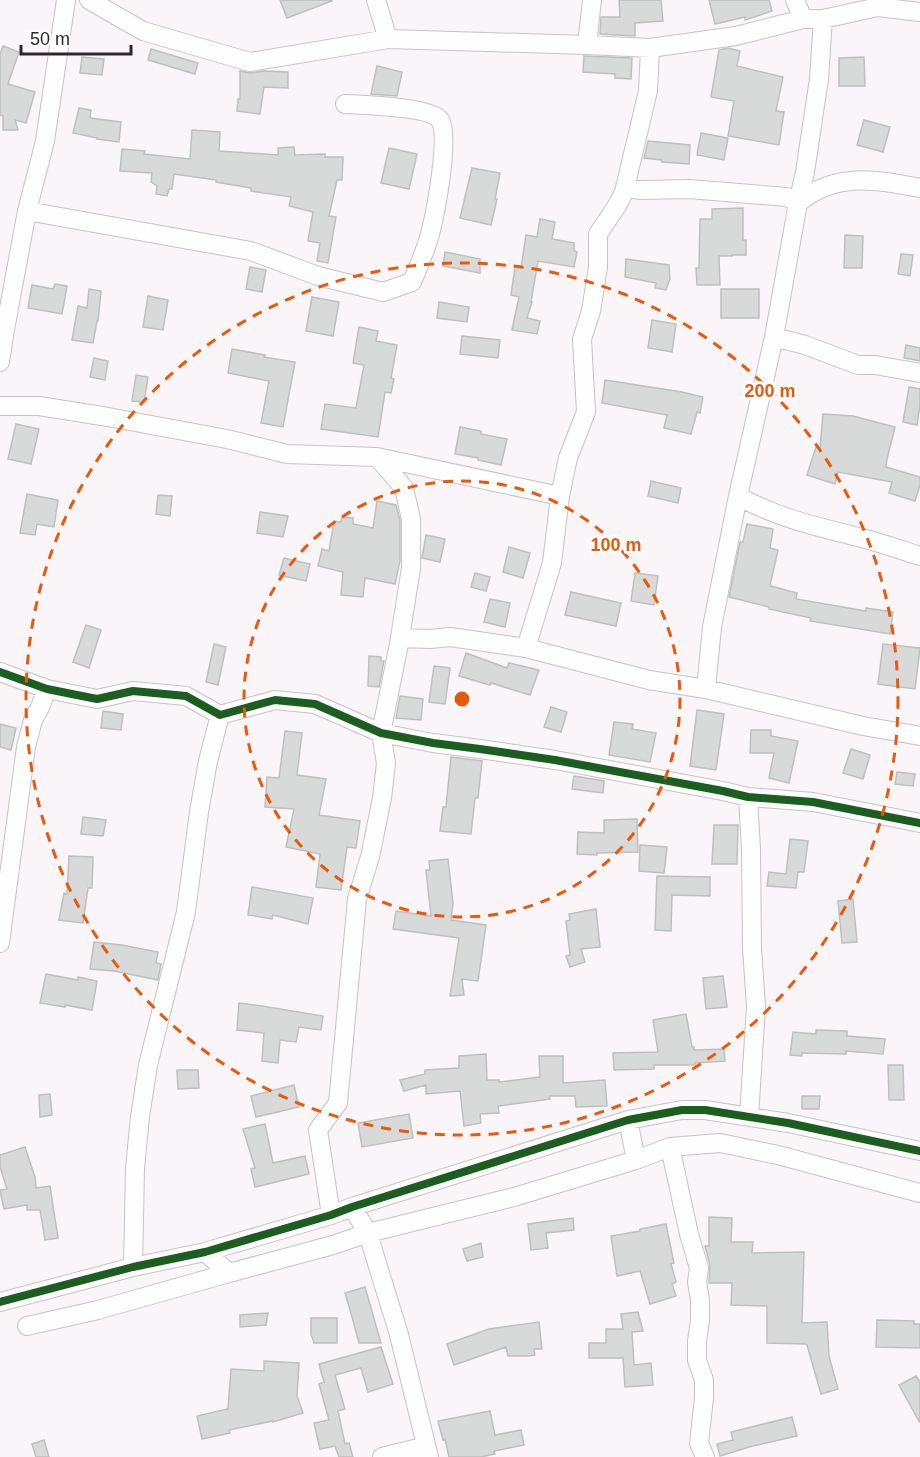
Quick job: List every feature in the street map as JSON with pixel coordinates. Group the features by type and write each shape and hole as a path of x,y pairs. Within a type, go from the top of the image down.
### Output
{"street":[{"path":"0,362 27,211 45,141 66,0"},
{"path":"89,0 143,31 250,62 388,39 651,48 736,36 803,19 824,19 878,7 920,12"},
{"path":"376,0 388,39"},
{"path":"587,45 592,0"},
{"path":"795,0 803,19"},
{"path":"706,689 712,627 738,496 774,337 805,172 819,79 824,19"},
{"path":"526,648 552,563 560,496 568,458 586,412 582,339 591,311 598,267 598,234 618,204 625,188 648,91 651,48"},
{"path":"27,211 251,251 318,276 383,292 412,282 422,258 431,231 440,182 443,129 439,119 432,114 380,105 345,104"},
{"path":"805,172 828,185"},
{"path":"798,203 810,193 846,180 866,180 920,188"},
{"path":"625,188 689,189 787,197 798,203"},
{"path":"774,337 805,345 858,365 874,365 920,374"},
{"path":"0,406 39,406 108,417 227,439 287,454 377,457 560,496"},
{"path":"331,1215 318,1130 338,1102 357,899 370,857 382,798 386,763 381,733 411,568 411,519 404,488 377,457"},
{"path":"738,496 764,509 810,526 920,556"},
{"path":"400,638 450,637 526,648 649,680 706,689 862,726 920,736"},
{"path":"0,672 46,689 97,699 133,691 186,696 220,716 275,700 315,704 381,733 555,760 748,797 813,802 920,823"},
{"path":"0,943 26,747 33,720 46,689"},
{"path":"133,1267 135,1168 148,1065 186,912 199,812 208,761 220,716"},
{"path":"748,797 756,1006 749,1118"},
{"path":"0,1302 133,1267 205,1252 331,1215 628,1120 682,1110 705,1110 788,1123 920,1151"},
{"path":"628,1120 636,1160"},
{"path":"27,1326 98,1310 333,1245 368,1233 514,1197 636,1160 670,1147 720,1143 778,1155 920,1193"},
{"path":"670,1147 689,1234 699,1268 697,1360 704,1380 699,1443 705,1457"},
{"path":"352,1207 368,1233 398,1331 427,1451 382,1457"},
{"path":"205,1252 229,1273"}],"building":[{"path":"280,0 332,0 332,1 287,18"},
{"path":"619,0 661,0 663,21 635,23 635,36 600,34 601,17 620,17"},
{"path":"709,0 769,0 772,11 745,20 745,17 715,24"},
{"path":"3,46 19,52 8,84 35,92 26,123 15,120 18,130 3,130 3,116 0,115 0,54"},
{"path":"728,48 740,51 737,66 783,77 776,111 784,112 779,145 728,136 734,101 711,97 719,50"},
{"path":"151,49 198,63 195,74 148,60"},
{"path":"584,56 632,58 631,79 615,78 615,74 583,72"},
{"path":"82,57 104,59 102,75 80,73"},
{"path":"864,57 865,86 839,86 839,58"},
{"path":"377,66 402,72 397,96 371,94"},
{"path":"240,71 288,72 288,88 264,87 260,114 237,111 238,99 240,99"},
{"path":"79,108 91,110 90,118 121,122 119,142 73,133"},
{"path":"864,120 890,127 883,152 857,145"},
{"path":"192,130 220,132 219,151 278,155 278,148 294,147 295,155 325,154 325,157 343,157 342,180 337,180 329,216 336,217 328,263 317,261 320,243 308,241 313,212 289,206 291,197 251,191 251,188 216,182 216,180 174,174 172,189 169,189 167,196 156,194 157,186 151,182 152,173 120,171 122,149 190,159"},
{"path":"701,133 728,138 724,160 697,155"},
{"path":"648,141 690,145 689,164 644,158"},
{"path":"389,148 417,154 409,189 381,183"},
{"path":"472,168 500,173 491,225 460,218"},
{"path":"743,208 743,240 746,240 746,255 719,256 720,285 697,285 700,219 712,219 712,209"},
{"path":"540,219 555,222 552,239 574,243 574,250 577,252 574,267 538,261 532,302 527,318 540,321 537,334 512,330 519,297 511,295 515,267 521,268 526,235 537,237"},
{"path":"845,235 863,236 862,268 844,268"},
{"path":"445,252 480,259 480,273 443,266"},
{"path":"901,254 913,255 910,276 898,274"},
{"path":"626,259 669,265 670,279 666,290 655,288 656,283 625,277"},
{"path":"250,267 266,270 262,292 246,289"},
{"path":"55,284 67,286 62,314 28,308 32,285 53,289"},
{"path":"89,289 101,291 93,343 72,340 78,306 87,308"},
{"path":"721,289 759,289 759,318 721,318"},
{"path":"148,296 168,300 163,330 143,327"},
{"path":"312,297 339,302 333,336 306,331"},
{"path":"439,302 469,307 467,322 437,318"},
{"path":"652,320 676,324 672,352 648,348"},
{"path":"359,327 378,331 376,341 397,345 391,378 394,379 391,393 385,392 378,437 321,429 325,404 356,408 364,365 353,363"},
{"path":"462,336 500,340 498,358 460,354"},
{"path":"906,345 920,348 920,361 904,358"},
{"path":"232,349 295,362 283,427 261,423 269,381 228,373"},
{"path":"94,358 108,361 105,380 90,377"},
{"path":"136,375 148,377 144,402 132,401"},
{"path":"605,380 703,397 700,413 697,412 691,434 664,428 667,415 602,403"},
{"path":"909,387 920,389 917,425 903,422"},
{"path":"823,414 853,416 895,427 886,467 920,477 915,501 889,493 892,482 838,472 835,484 807,475 816,447 820,448"},
{"path":"16,424 39,429 31,464 8,459"},
{"path":"460,427 507,439 501,465 455,454"},
{"path":"651,481 681,488 678,503 648,496"},
{"path":"27,494 58,500 54,527 37,524 35,535 20,533"},
{"path":"158,495 172,496 170,516 156,514"},
{"path":"377,501 396,505 400,520 400,561 395,584 365,578 363,597 341,595 343,572 318,566 322,549 329,551 334,521 341,522 342,517 353,518 353,524 373,528"},
{"path":"260,512 288,516 283,537 257,533"},
{"path":"747,524 773,529 770,548 778,550 771,586 797,593 796,599 866,611 866,608 893,612 890,634 810,621 811,618 729,597 740,542 743,542"},
{"path":"426,535 445,539 440,562 422,558"},
{"path":"509,547 530,553 523,578 503,572"},
{"path":"284,558 310,564 306,581 279,575"},
{"path":"475,573 490,577 486,591 471,587"},
{"path":"635,573 658,576 654,605 631,601"},
{"path":"571,592 621,603 616,626 565,615"},
{"path":"490,599 510,603 505,627 484,622"},
{"path":"86,625 101,630 89,668 73,662"},
{"path":"214,644 226,647 218,685 206,682"},
{"path":"883,644 920,648 915,689 878,684"},
{"path":"466,653 507,668 509,663 539,670 530,695 459,676"},
{"path":"369,656 381,657 381,661 384,661 379,687 368,686"},
{"path":"434,666 450,668 445,704 429,702"},
{"path":"400,696 423,699 421,720 396,718"},
{"path":"551,707 567,712 561,732 544,727"},
{"path":"697,710 724,714 716,770 690,766"},
{"path":"103,711 123,714 121,730 101,728"},
{"path":"614,722 633,724 632,729 656,733 650,762 609,755"},
{"path":"0,724 16,728 11,750 0,747"},
{"path":"751,730 771,730 771,736 798,741 789,783 769,778 774,753 750,753"},
{"path":"285,731 302,733 297,775 326,779 319,815 360,821 356,848 347,847 341,890 316,887 320,854 286,847 294,809 265,807 267,777 279,778"},
{"path":"851,749 870,755 863,779 843,773"},
{"path":"451,757 482,761 471,834 440,831 443,807 446,807"},
{"path":"897,772 915,774 913,786 895,784"},
{"path":"574,776 604,781 603,793 572,789"},
{"path":"83,817 106,820 103,836 81,834"},
{"path":"637,819 638,852 577,854 578,832 604,833 604,820"},
{"path":"714,825 738,825 737,864 712,864"},
{"path":"790,839 808,841 804,872 798,872 796,888 767,886 769,872 786,874"},
{"path":"640,845 667,847 664,873 639,871"},
{"path":"69,856 93,857 92,888 88,888 83,923 59,920 64,893 67,894"},
{"path":"448,859 453,903 451,920 486,925 478,981 462,979 464,995 450,996 459,938 393,929 396,911 431,916 426,870 430,870 429,861"},
{"path":"657,876 710,877 710,896 672,895 671,931 655,930"},
{"path":"252,887 313,898 308,924 273,915 272,919 248,915"},
{"path":"853,899 857,942 842,943 838,901"},
{"path":"596,909 600,947 581,949 585,962 570,967 566,956 570,955 566,921 570,920 569,914"},
{"path":"94,942 158,952 156,963 161,964 158,980 114,971 90,969"},
{"path":"46,974 97,981 92,1010 40,1003"},
{"path":"723,976 727,1007 706,1009 703,978"},
{"path":"239,1003 323,1016 321,1030 299,1027 296,1042 280,1040 278,1063 262,1061 264,1033 237,1030"},
{"path":"686,1014 694,1050 724,1049 725,1061 695,1063 695,1065 654,1065 654,1069 614,1070 613,1053 658,1052 653,1020"},
{"path":"816,1030 847,1031 847,1036 885,1039 883,1054 846,1051 846,1054 790,1055 793,1032 816,1034"},
{"path":"486,1054 487,1080 499,1080 499,1082 540,1077 539,1056 563,1056 563,1083 605,1080 607,1106 576,1107 575,1096 550,1096 550,1099 498,1106 499,1113 480,1114 481,1123 464,1126 460,1091 426,1094 426,1085 404,1091 400,1080 425,1074 425,1070 459,1068 459,1056"},
{"path":"888,1065 903,1065 904,1100 889,1100"},
{"path":"177,1070 198,1070 199,1088 178,1089"},
{"path":"294,1085 299,1107 256,1117 251,1096"},
{"path":"50,1094 52,1115 40,1117 39,1095"},
{"path":"802,1096 820,1096 819,1109 802,1109"},
{"path":"409,1114 413,1138 362,1147 358,1123"},
{"path":"265,1124 273,1163 305,1156 309,1174 255,1187 251,1169 255,1168 243,1129"},
{"path":"25,1147 35,1177 36,1188 50,1186 58,1238 45,1240 40,1210 27,1210 27,1205 4,1209 0,1190 7,1189 0,1167 0,1155"},
{"path":"709,1217 732,1218 731,1242 753,1242 752,1253 804,1252 802,1323 827,1322 829,1356 838,1389 821,1394 806,1344 767,1343 767,1306 731,1305 732,1283 709,1283 710,1265 705,1246 709,1246"},
{"path":"573,1218 574,1230 546,1233 548,1248 531,1250 528,1224"},
{"path":"666,1224 674,1263 671,1264 676,1282 672,1284 676,1296 650,1304 640,1271 617,1276 611,1236"},
{"path":"481,1243 483,1257 467,1261 463,1249"},
{"path":"365,1287 381,1343 359,1343 345,1293"},
{"path":"638,1312 643,1331 632,1332 634,1365 651,1363 653,1385 625,1387 623,1358 589,1358 589,1343 606,1343 606,1329 623,1329 621,1314"},
{"path":"268,1313 266,1325 240,1327 240,1315"},
{"path":"311,1318 337,1318 337,1343 314,1343 311,1334"},
{"path":"877,1320 914,1321 914,1324 920,1324 920,1348 876,1347"},
{"path":"539,1322 542,1349 534,1349 535,1355 508,1356 506,1347 454,1365 447,1344 489,1329"},
{"path":"381,1347 393,1384 368,1392 361,1368 335,1375 345,1409 338,1411 345,1444 349,1443 353,1457 339,1457 335,1446 320,1449 314,1423 329,1420 319,1384 324,1382 319,1364"},
{"path":"264,1361 299,1363 297,1396 303,1413 273,1422 229,1430 230,1433 202,1439 197,1416 228,1409 231,1369 264,1371"},
{"path":"916,1376 920,1382 920,1423 899,1385"},
{"path":"490,1411 495,1435 521,1430 524,1445 494,1451 495,1454 481,1457 449,1457 438,1421"},
{"path":"792,1417 797,1436 720,1456 717,1444 733,1440 731,1432"},
{"path":"44,1440 49,1457 36,1457 32,1444"}],"cycle path":[{"path":"0,672 47,689 97,699 133,691 186,696 220,715 275,700 315,704 381,733 433,743 555,760 748,797 813,802 920,823"},
{"path":"0,1302 133,1267 205,1252 331,1215 628,1120 682,1110 705,1110 788,1123 920,1151"}]}
